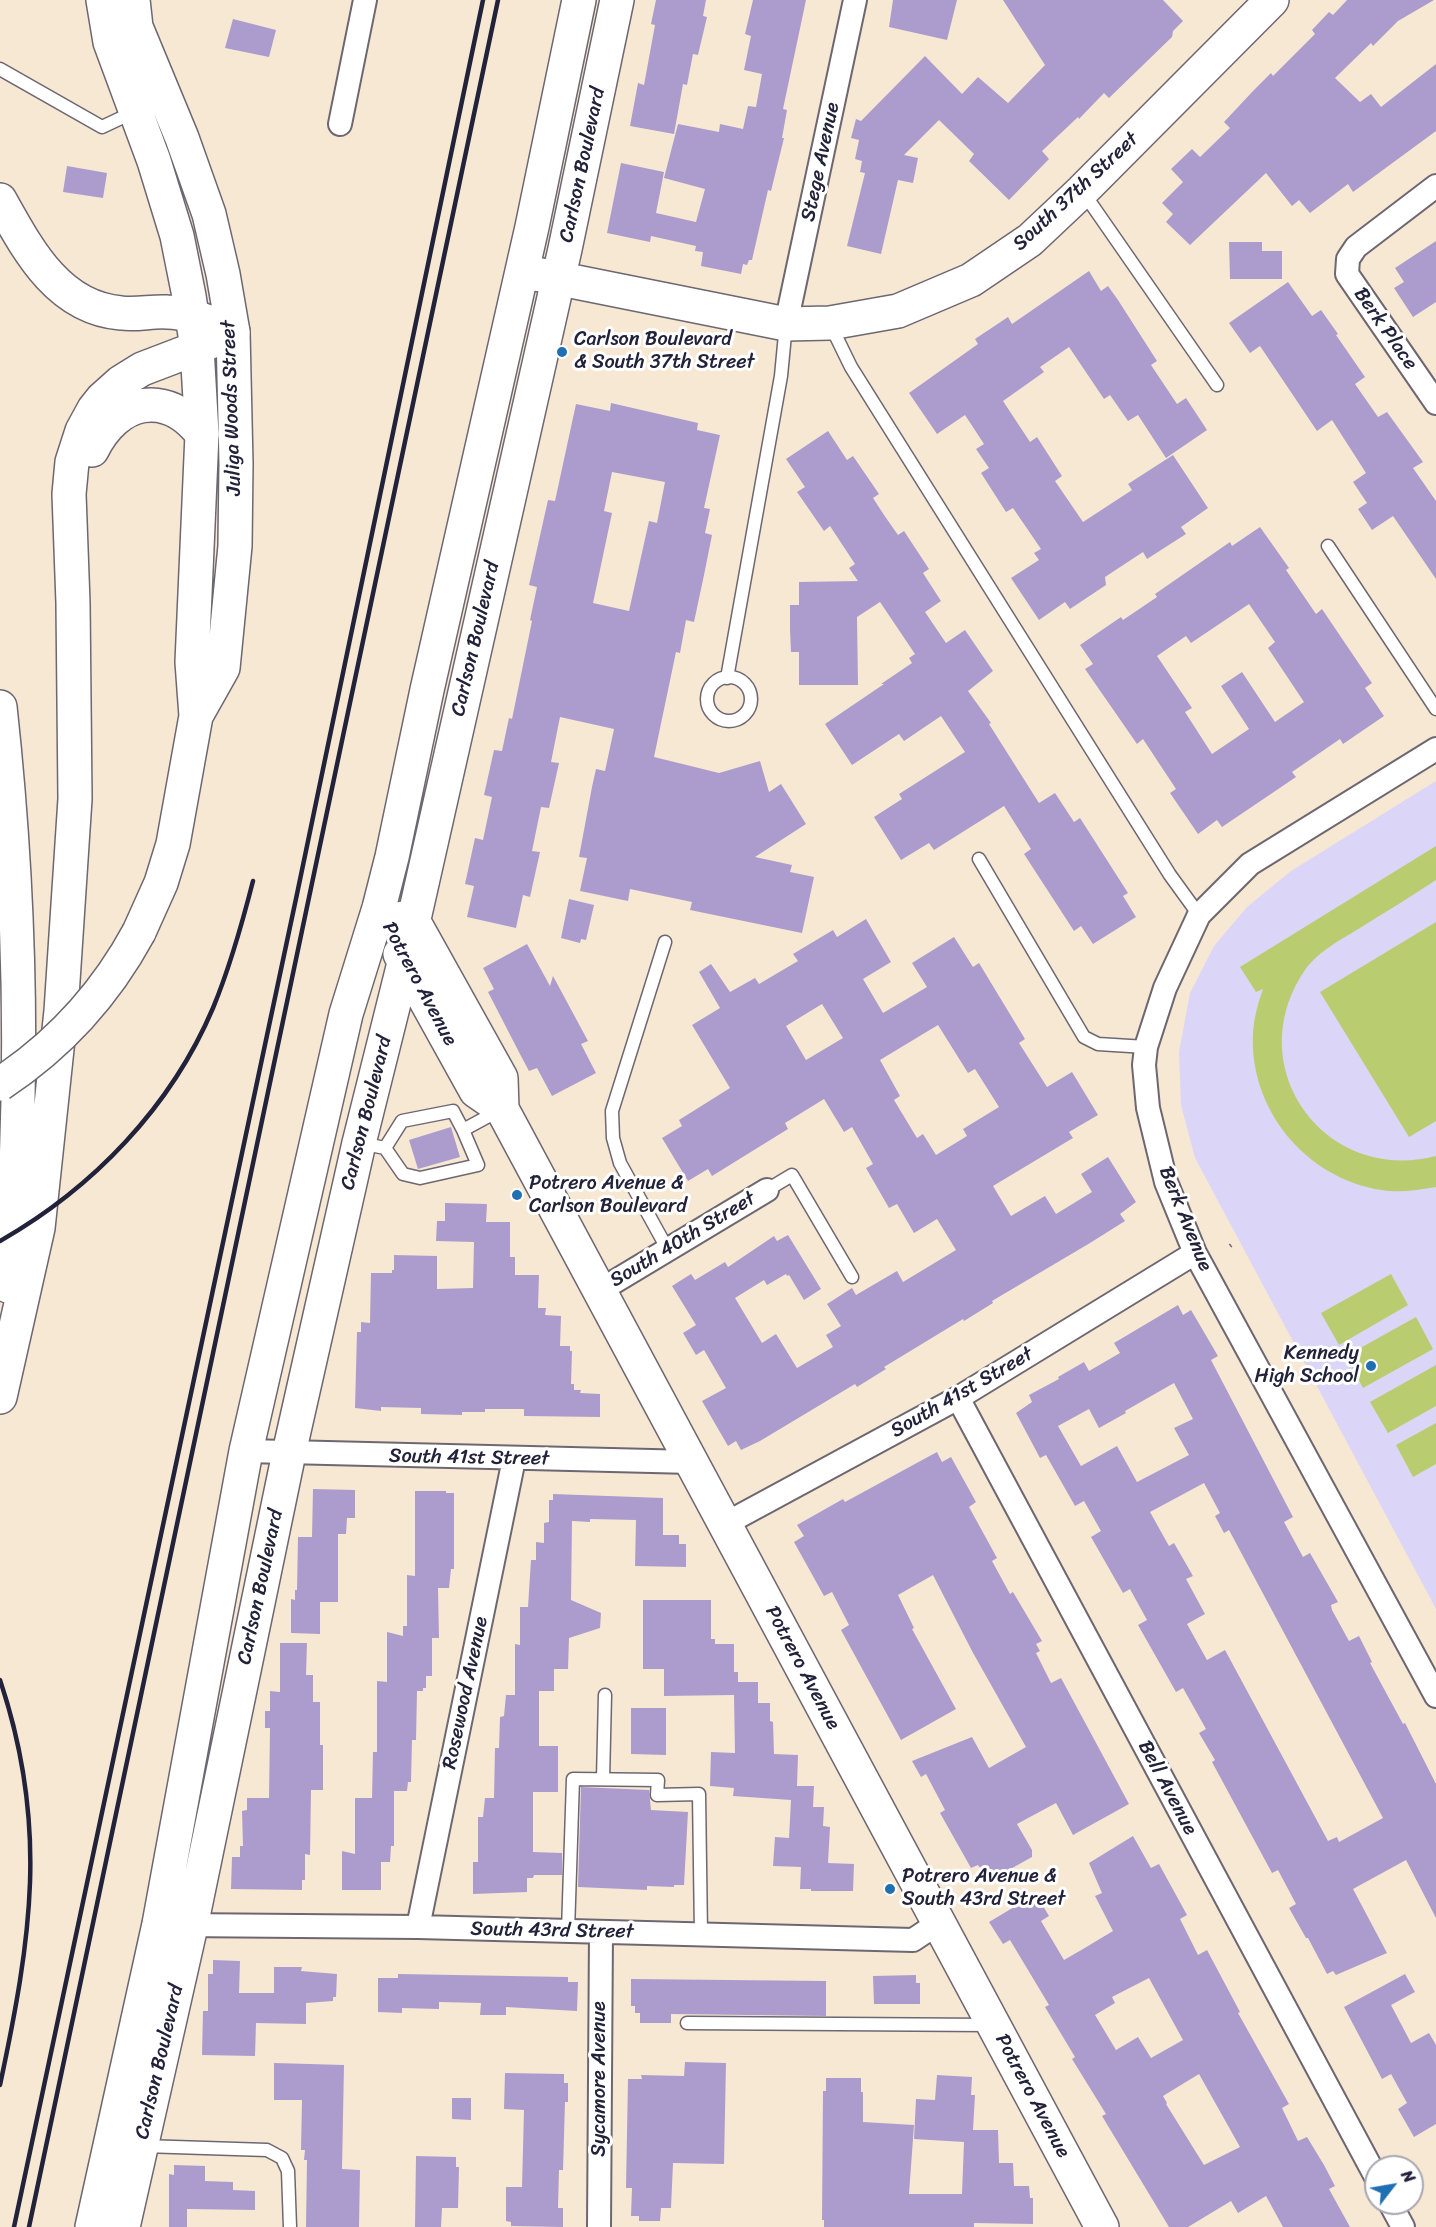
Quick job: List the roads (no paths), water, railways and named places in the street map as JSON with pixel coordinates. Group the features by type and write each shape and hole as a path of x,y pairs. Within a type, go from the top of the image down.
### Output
{"main road":[{"name":"Juliga Woods Street","path":"103,0 110,42 150,104 209,214 223,274 232,332 236,464 235,546 223,668 196,717"},
{"name":"Juliga Woods Street","path":"0,1084 46,1050 81,1016 112,976 139,932 158,892 173,844 196,717 192,662 202,435 197,348 177,236 154,161 150,104 133,0"},
{"name":"Carlson Boulevard","path":"123,2227 142,2146 246,1451 345,1014 379,909 392,857 427,690 522,271 579,0"},
{"name":"Carlson Boulevard","path":"92,2227 175,1925 289,1453 372,1146 404,963 558,279 617,0"},
{"name":"South 37th Street","path":"522,271 786,324 830,323 898,311 970,280 1030,240 1082,191 1272,0"},
{"path":"0,200 40,266 56,284 75,298 96,308 119,313 168,312 193,316 232,332"},
{"path":"0,1397 38,1228 61,1011 75,799 70,472 78,441 102,399 131,375 232,332"},
{"path":"72,548 88,460 102,432 116,417 140,405 165,406 185,416 202,435"},
{"path":"0,707 14,881 19,1079 12,1230 0,1372"},
{"name":"Potrero Avenue","path":"379,909 414,922 501,1078 502,1109 1102,2227"},
{"name":"Potrero Avenue","path":"379,909 404,963 476,1091 502,1109"}],"street":[{"path":"340,124 365,0"},
{"name":"Stege Avenue","path":"786,324 855,0"},
{"name":"Berk Place","path":"1436,186 1356,247 1348,259 1347,274 1436,403"},
{"name":"Berk Avenue","path":"1436,749 1250,864 1199,915 1165,988 1146,1047 1143,1065 1148,1108 1166,1182 1195,1253 1436,1696"},
{"name":"South 40th Street","path":"598,1291 767,1190"},
{"name":"South 41st Street","path":"725,1524 958,1398 1195,1253"},
{"name":"Bell Avenue","path":"958,1398 1364,2155"},
{"name":"South 41st Street","path":"246,1451 692,1462"},
{"name":"Rosewood Avenue","path":"418,1927 514,1459"},
{"name":"South 43rd Street","path":"175,1925 418,1927 913,1940 940,1922"},
{"name":"Sycamore Avenue","path":"599,2227 601,1932"}],"lane":[{"path":"0,69 102,127 150,104"},
{"path":"1082,191 1217,385"},
{"path":"830,323 851,367 1164,866 1199,915"},
{"path":"727,678 780,384 786,324"},
{"path":"1328,546 1436,709"},
{"path":"979,859 1084,1037 1098,1044 1146,1047"},
{"path":"665,942 612,1111 613,1138 620,1163 668,1250"},
{"path":"463,1130 502,1109"},
{"path":"453,1111 463,1130 478,1165 420,1178 404,1174 372,1146 402,1121 453,1111"},
{"path":"767,1190 792,1174 852,1277"},
{"path":"603,1779 605,1695"},
{"path":"568,1931 573,1779 658,1780 657,1796 699,1794 701,1935"},
{"path":"687,2023 994,2025"},
{"path":"142,2146 267,2150 282,2158 288,2171 290,2227"}],"railway":[{"path":"14,2227 297,894 483,0"},
{"path":"29,2227 498,0"},
{"path":"0,1241 67,1196 97,1170 126,1142 175,1079 196,1044 219,993 253,881"},
{"path":"0,1680 15,1733 25,1784 30,1834 27,1931 0,2085"}],"place":[{"name":"Carlson Boulevard & South 37th Street","path":"562,352"},
{"name":"Potrero Avenue & Carlson Boulevard","path":"517,1195"},
{"name":"Kennedy High School","path":"1371,1366"},
{"name":"Potrero Avenue & South 43rd Street","path":"890,1889"}]}
